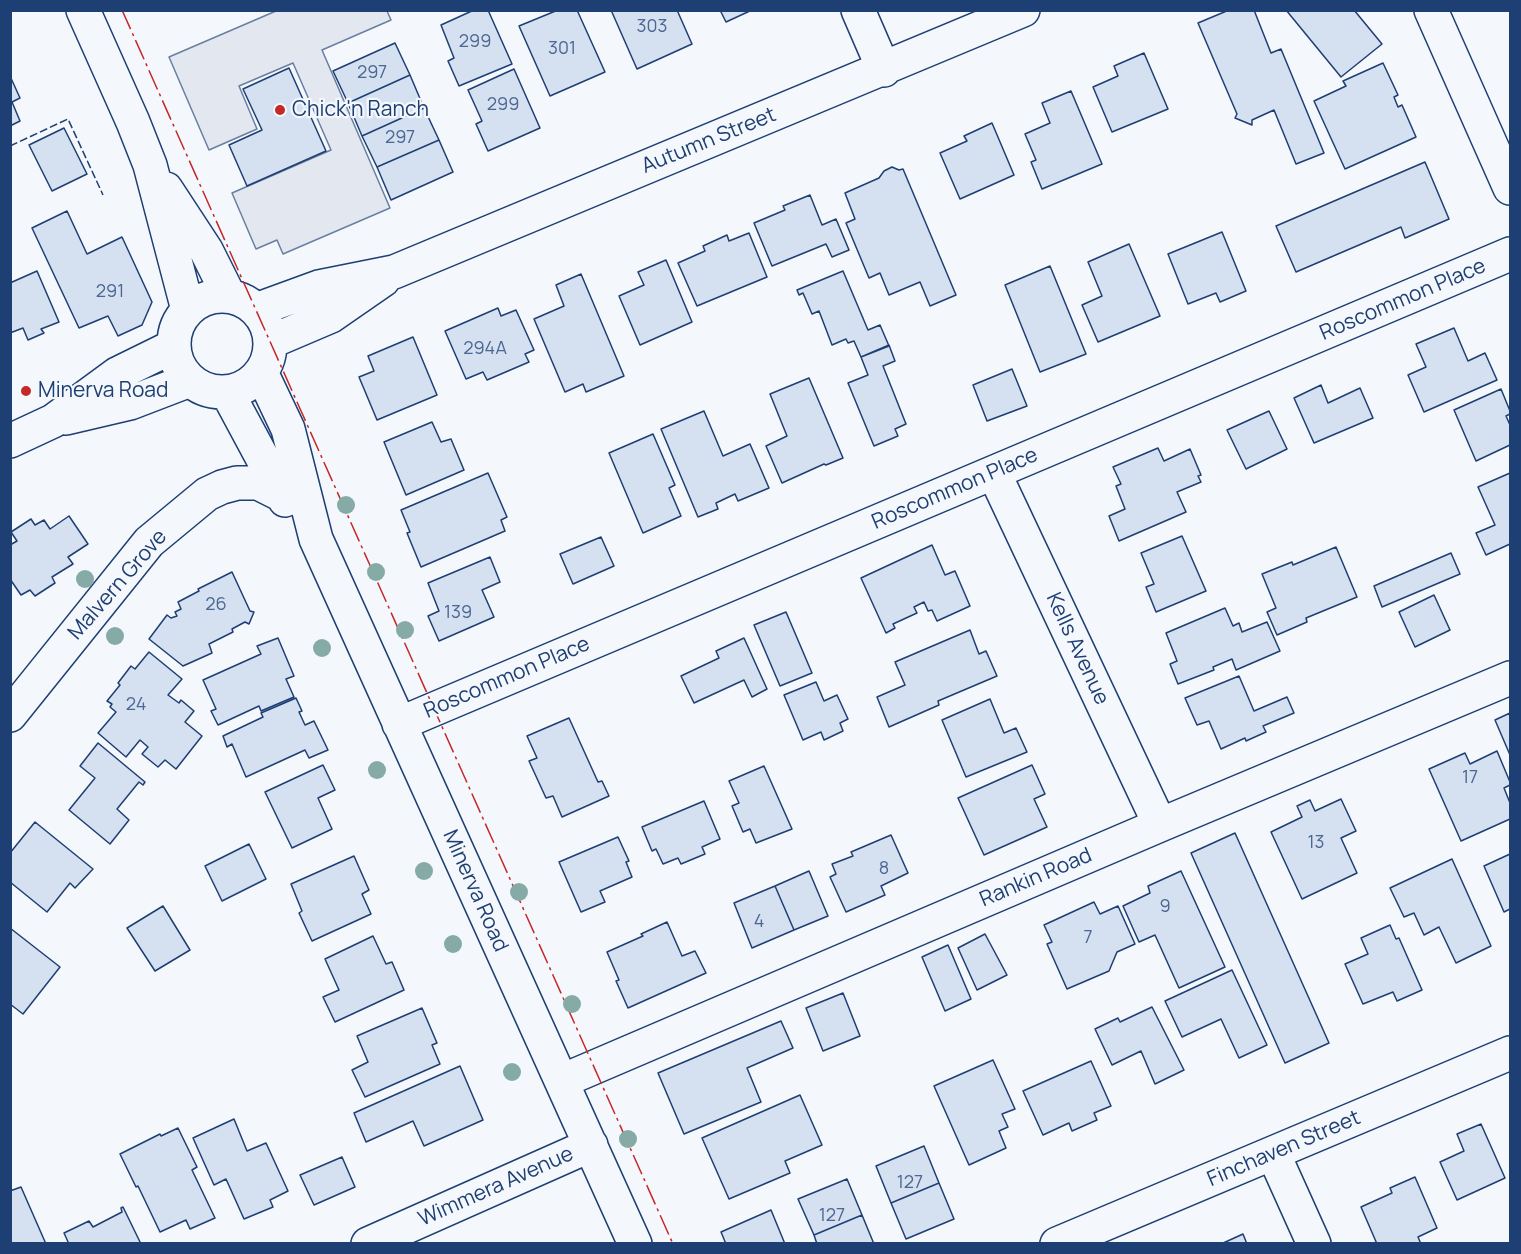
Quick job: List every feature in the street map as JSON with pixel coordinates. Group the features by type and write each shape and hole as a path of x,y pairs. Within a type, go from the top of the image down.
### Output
{"street":[{"path":"83,10 150,165 188,310"},
{"path":"858,10 884,70"},
{"name":"Autumn Street","path":"243,303 394,272 884,70 1023,10"},
{"path":"1431,10 1510,188"},
{"path":"150,165 243,303 266,325 266,357 246,386 227,392 207,390 190,380 178,364 174,346 177,326 188,310 207,298 243,303"},
{"name":"Roscommon Place","path":"399,724 1510,254"},
{"name":"Autumn Street","path":"266,357 331,316 394,272"},
{"path":"10,441 53,421 117,374 174,346"},
{"name":"Minerva Road","path":"266,357 288,429 316,539 635,1244"},
{"path":"53,421 130,403 190,380"},
{"name":"Minerva Road","path":"227,392 280,494 316,539"},
{"name":"Kells Avenue","path":"994,473 1160,825"},
{"name":"Malvern Grove","path":"10,715 149,542 207,494 237,483 258,483 280,494"},
{"name":"Rankin Road","path":"562,1081 1510,678"},
{"name":"Finchaven Street","path":"1057,1244 1510,1053"},
{"name":"Wimmera Avenue","path":"368,1244 591,1145"},
{"path":"1273,1154 1314,1244"}],"shaded area":[{"path":"276,11 387,11 391,20 322,50 390,208 283,254 277,240 256,249 232,193 331,150 293,63 239,86 257,129 209,150 169,57"}],"building":[{"path":"474,10 488,10 512,64 459,86 448,61 454,58 441,25"},
{"path":"558,10 577,10 605,72 550,96 519,26"},
{"path":"611,10 677,10 692,44 637,69"},
{"path":"720,10 752,10 726,22"},
{"path":"1229,10 1254,10 1271,53 1281,49 1324,153 1296,164 1274,110 1252,120 1252,125 1235,118 1237,114 1198,23"},
{"path":"1286,10 1354,10 1382,44 1341,77"},
{"path":"395,43 410,75 348,103 333,71"},
{"path":"1144,53 1168,109 1112,132 1093,87 1118,76 1114,66"},
{"path":"1383,63 1398,95 1394,97 1398,107 1402,105 1416,137 1345,169 1314,101 1346,86 1343,81"},
{"name":"Chick'n Ranch","path":"289,68 326,151 247,186 229,145 262,130 243,89"},
{"path":"514,69 540,128 488,151 476,124 482,121 468,90"},
{"path":"410,75 424,108 362,136 348,103"},
{"path":"10,76 20,98 12,102 20,121 10,126"},
{"path":"1071,91 1102,164 1042,189 1031,162 1036,160 1025,134 1050,123 1042,103"},
{"path":"424,108 439,140 377,167 362,136"},
{"path":"992,123 1014,175 960,199 940,153 967,141 964,136"},
{"path":"64,128 87,174 52,191 29,145"},
{"path":"439,140 453,172 391,200 377,167"},
{"path":"1425,162 1449,219 1405,238 1401,227 1296,272 1276,226"},
{"path":"892,167 903,169 956,295 930,306 920,282 889,295 880,273 869,278 846,223 855,219 845,193 879,178 884,171"},
{"path":"810,195 822,225 836,219 849,250 832,257 826,244 772,266 754,223 785,210 783,206"},
{"path":"67,211 87,254 122,237 152,302 142,325 118,336 108,316 79,328 32,228"},
{"path":"1222,232 1246,291 1220,302 1216,293 1188,304 1168,254"},
{"path":"749,233 767,277 697,306 678,263 705,251 703,246 727,235 729,241"},
{"path":"1129,244 1160,316 1098,342 1082,305 1102,296 1088,262"},
{"path":"666,260 692,322 640,345 619,296 644,285 638,272"},
{"path":"1050,266 1086,354 1040,372 1005,285"},
{"path":"37,271 59,322 41,329 44,333 28,340 23,328 10,333 10,283"},
{"path":"843,271 868,330 880,325 889,346 861,357 854,341 848,343 846,339 832,345 819,311 812,314 803,293 799,295 797,290"},
{"path":"581,274 624,376 586,392 583,384 565,392 534,319 564,306 556,285"},
{"path":"498,308 501,316 516,310 534,350 525,354 529,362 487,380 483,372 466,379 445,331"},
{"path":"1454,328 1468,361 1485,353 1497,380 1424,412 1408,375 1426,367 1416,344"},
{"path":"413,337 437,395 377,420 359,377 374,371 368,356"},
{"path":"889,345 895,361 883,366 906,424 895,429 898,436 874,446 848,383 868,375 861,357"},
{"path":"1012,369 1027,406 987,421 973,385"},
{"path":"809,378 843,458 782,483 766,446 787,436 770,394"},
{"path":"1321,385 1328,403 1360,388 1373,418 1314,443 1294,398"},
{"path":"1501,389 1510,411 1510,414 1506,416 1510,425 1510,445 1476,461 1454,410"},
{"path":"704,411 723,456 750,444 769,488 738,501 735,494 716,503 718,509 698,517 661,429"},
{"path":"1269,411 1287,449 1246,469 1227,430"},
{"path":"432,422 441,442 451,439 464,470 406,495 384,442"},
{"path":"653,434 675,485 669,488 681,516 643,533 609,453"},
{"path":"1158,448 1164,461 1190,449 1201,475 1198,476 1201,482 1177,492 1186,512 1119,541 1109,516 1125,509 1116,486 1121,484 1113,467"},
{"path":"488,473 507,517 501,520 505,531 421,567 407,533 410,532 401,510"},
{"path":"1510,473 1510,544 1486,555 1476,533 1495,525 1478,487"},
{"path":"69,516 88,544 68,557 73,564 52,577 55,583 35,596 30,590 21,595 10,579 10,545 17,541 11,532 31,519 35,525 44,520 50,529"},
{"path":"1182,536 1206,591 1156,612 1146,587 1154,584 1141,553"},
{"path":"601,537 614,566 573,584 560,554"},
{"path":"932,545 945,575 955,571 970,606 937,621 932,610 928,611 924,602 914,607 917,613 893,624 895,628 886,633 861,578"},
{"path":"1336,547 1357,597 1306,618 1307,622 1277,635 1267,612 1276,608 1262,574 1292,562 1293,565"},
{"path":"1451,553 1460,574 1382,607 1374,586"},
{"path":"490,557 500,582 482,590 494,617 439,641 428,616 439,611 428,583"},
{"path":"232,572 250,611 254,612 249,624 245,622 232,629 233,632 209,644 212,653 183,666 149,639 167,615 171,618 177,616 175,612 181,609 178,602"},
{"path":"1434,595 1450,630 1415,647 1399,612"},
{"path":"1225,608 1233,626 1239,623 1242,632 1267,622 1280,651 1236,670 1232,659 1213,667 1214,670 1178,684 1170,664 1177,661 1166,633"},
{"path":"786,612 812,673 780,686 754,625"},
{"path":"970,630 979,654 986,651 997,676 938,701 939,705 889,727 877,697 905,685 895,662"},
{"path":"278,638 294,676 286,679 294,697 261,711 259,706 218,725 211,711 216,709 203,680 261,654 257,646"},
{"path":"744,638 767,689 752,697 744,680 694,703 681,676 719,658 716,651"},
{"path":"149,652 182,679 168,695 179,703 181,700 194,711 185,722 202,736 176,769 165,760 158,767 142,754 148,747 140,740 126,757 98,733 116,712 110,707 112,704 107,701 120,685 118,683 131,666 135,669"},
{"path":"1239,676 1254,711 1287,697 1294,713 1263,726 1266,732 1246,741 1245,738 1221,749 1209,721 1197,725 1185,698"},
{"path":"816,682 824,701 837,695 848,719 840,723 843,731 824,740 821,732 803,740 784,695"},
{"path":"296,698 305,725 314,721 328,750 309,758 305,750 246,777 232,744 227,747 223,736 263,717 261,713"},
{"path":"990,699 1004,733 1016,728 1027,752 966,777 942,720"},
{"path":"1510,713 1510,755 1495,720"},
{"path":"569,718 598,782 602,781 609,796 562,817 553,796 546,798 529,761 537,758 527,736"},
{"path":"98,743 145,782 143,785 139,782 117,809 129,820 110,844 69,810 95,778 80,766"},
{"path":"1497,751 1510,782 1510,785 1504,788 1510,803 1510,819 1461,841 1429,769 1465,753 1470,764"},
{"path":"323,765 335,790 318,798 332,829 292,848 265,792"},
{"path":"1032,765 1045,794 1034,799 1047,827 984,855 958,798"},
{"path":"764,766 792,829 756,843 750,829 743,832 732,806 739,803 729,781"},
{"path":"1341,799 1356,831 1341,838 1357,873 1302,899 1271,832 1302,817 1297,806 1310,800 1315,811"},
{"path":"704,801 720,839 702,847 705,854 681,864 678,858 663,864 656,849 652,851 642,827"},
{"path":"35,822 93,869 75,888 70,883 47,912 10,882 10,853"},
{"path":"1235,833 1329,1043 1285,1063 1191,853"},
{"path":"891,835 908,873 881,886 885,895 846,912 830,877 836,874 832,864 853,856 851,852"},
{"path":"618,837 629,861 626,862 632,877 600,891 605,902 581,912 559,862"},
{"path":"249,844 266,879 222,901 205,866"},
{"path":"1510,854 1510,909 1504,912 1484,866"},
{"path":"354,856 369,890 362,894 371,914 312,941 299,913 302,911 291,884"},
{"path":"1452,859 1491,946 1456,963 1439,927 1424,935 1414,913 1404,917 1390,888"},
{"path":"809,871 828,916 794,930 775,886"},
{"path":"1181,871 1225,967 1179,988 1155,935 1139,942 1123,906 1150,893 1148,886"},
{"path":"775,886 794,930 752,948 734,903"},
{"path":"1094,902 1100,914 1118,906 1135,944 1117,952 1109,971 1067,989 1047,944 1052,942 1044,925"},
{"path":"163,906 190,950 155,971 127,928"},
{"path":"667,922 682,956 695,951 706,973 628,1008 607,952"},
{"path":"1390,925 1396,939 1399,938 1422,990 1397,1001 1393,992 1363,1004 1345,964 1368,954 1361,938"},
{"path":"10,928 60,967 23,1014 10,1004"},
{"path":"985,934 1007,975 977,990 958,948"},
{"path":"373,936 386,964 392,962 404,990 335,1022 323,997 339,990 325,959"},
{"path":"948,945 971,999 945,1011 922,957"},
{"path":"1232,970 1267,1045 1239,1058 1221,1019 1182,1037 1165,1001"},
{"path":"843,993 860,1036 823,1051 806,1008"},
{"path":"1152,1007 1184,1070 1155,1084 1141,1051 1112,1065 1095,1029 1118,1018 1120,1022"},
{"path":"422,1008 437,1043 432,1045 440,1064 365,1097 352,1070 368,1062 357,1036"},
{"path":"781,1021 793,1048 747,1068 761,1102 684,1134 658,1073"},
{"path":"993,1060 1015,1109 1002,1114 1008,1127 999,1131 1006,1148 969,1165 934,1086"},
{"path":"1091,1061 1111,1106 1094,1113 1097,1120 1072,1131 1069,1123 1043,1135 1023,1091"},
{"path":"460,1066 483,1120 424,1146 413,1121 366,1142 354,1113"},
{"path":"800,1095 822,1145 785,1161 790,1173 729,1199 702,1138"},
{"path":"234,1119 247,1151 266,1143 288,1191 270,1200 273,1207 244,1219 226,1179 214,1185 193,1138"},
{"path":"1481,1124 1505,1178 1457,1200 1440,1162 1464,1151 1457,1134"},
{"path":"178,1128 197,1167 192,1170 215,1218 190,1229 186,1220 160,1232 120,1154 160,1134 161,1136"},
{"path":"924,1146 939,1183 891,1203 876,1166"},
{"path":"342,1157 355,1187 314,1205 300,1175"},
{"path":"1415,1177 1437,1228 1418,1237 1421,1244 1377,1244 1361,1207 1392,1193 1390,1188"},
{"path":"847,1179 862,1215 814,1235 798,1199"},
{"path":"939,1183 954,1219 906,1239 891,1203"},
{"path":"21,1187 46,1244 10,1244 10,1191"},
{"path":"123,1207 141,1244 69,1244 64,1233 89,1221 93,1227 122,1212"},
{"path":"771,1210 785,1244 726,1244 721,1232"},
{"path":"862,1215 874,1244 817,1244 814,1235"},
{"path":"1243,1234 1247,1244 1221,1244"}],"fence":[{"path":"10,146 68,119 103,195"}],"power":[{"path":"122,10 673,1244"}],"place":[{"name":"Chick'n Ranch","path":"280,110"},
{"name":"Minerva Road","path":"26,391"}]}
